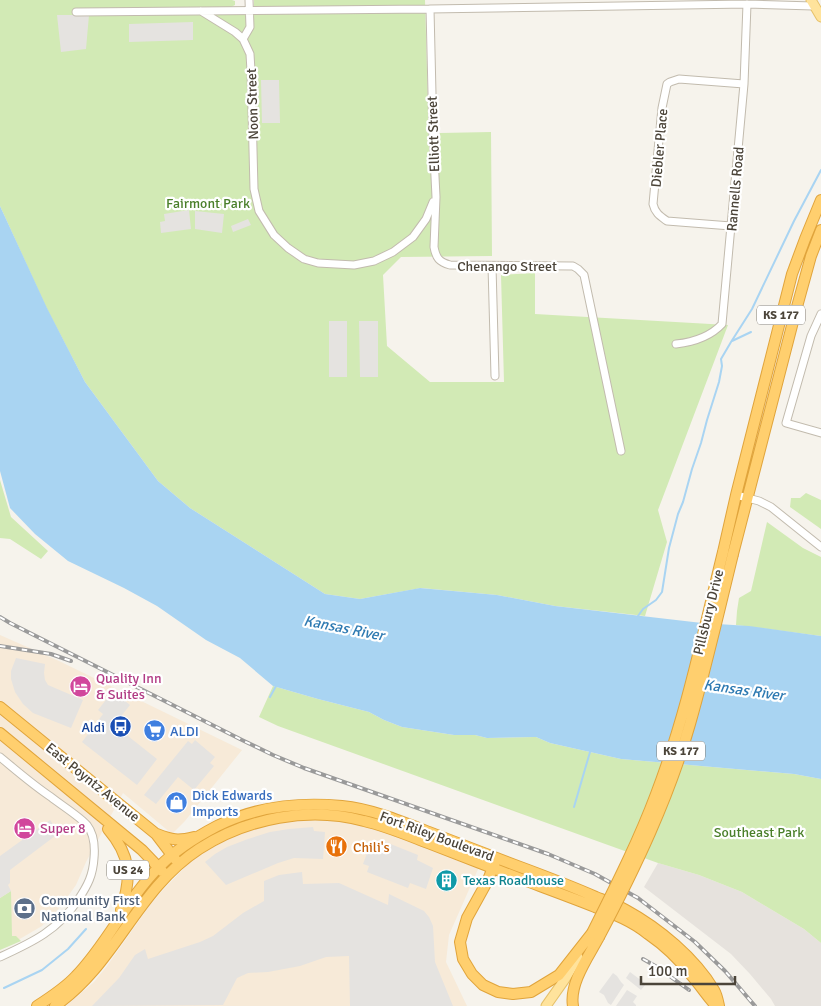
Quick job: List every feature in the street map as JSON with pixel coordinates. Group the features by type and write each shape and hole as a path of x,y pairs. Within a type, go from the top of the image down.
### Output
{"highway":[{"name":"Pillsbury Drive","path":"728,553 736,495 792,274 821,200"},
{"name":"Pillsbury Drive","path":"595,935 656,795 679,728 728,553 748,497 795,314 811,256 821,230"},
{"name":"East Poyntz Avenue","path":"0,707 156,834 178,865"},
{"name":"East Poyntz Avenue","path":"0,733 142,850 166,876"},
{"name":"Fort Riley Boulevard","path":"113,927 158,867 172,854 198,836 219,825 259,811 322,804 344,806 404,822 627,920 648,933 670,952 690,973 707,996 718,1006"},
{"name":"Fort Riley Boulevard","path":"178,865 199,849 222,836 242,828 263,821 281,818 320,815 352,818 495,863"},
{"name":"US 24","path":"37,1006 53,996 76,976 92,957 113,927 126,897 128,868 125,856 101,817"},
{"path":"156,834 171,840 183,840 198,836"},
{"name":"KS 177","path":"495,863 467,918 460,942 463,959 472,974 483,986 498,992 513,994 531,992 558,976 595,935"},
{"name":"US 24","path":"55,1006 83,982 161,880 178,865"},
{"name":"KS 177","path":"573,1006 575,982 595,935"}],"main road":[{"path":"812,3 821,18"},
{"name":"Pillsbury Drive","path":"546,1006 595,935"},
{"name":"Pillsbury Drive","path":"553,1006 584,958 595,935"}],"street":[{"path":"200,10 243,39 250,27 249,0"},
{"path":"76,12 812,3"},
{"name":"Rannells Road","path":"676,344 706,337 722,324 744,84 747,4"},
{"name":"Elliott Street","path":"430,9 436,197 434,247 437,259"},
{"name":"Noon Street","path":"243,39 250,54 254,189 259,211 274,235 288,248 304,259 318,262 354,265 374,261 394,252 413,237 426,219 436,197"},
{"name":"Diebler Place","path":"731,226 667,221 658,215 654,210 653,204 663,98 667,84 679,79 744,84"},
{"name":"Chenango Street","path":"437,259 443,264 450,266 573,266 578,268 584,275 621,451"},
{"path":"492,266 495,376"},
{"path":"821,314 811,336 786,423 821,433"},
{"path":"736,495 748,497 771,507 821,547"},
{"path":"0,757 37,788 87,825 93,838 95,849 93,870 88,886 69,913 60,923 45,934 0,957"}],"shaded area":[{"path":"57,15 89,15 86,49 61,52"},
{"path":"193,22 193,40 129,42 129,24"},
{"path":"261,80 279,80 280,123 262,123"},
{"path":"189,210 191,229 161,233 160,222 165,221 164,214"},
{"path":"195,211 224,214 222,233 195,229"},
{"path":"248,219 251,225 233,232 231,226"},
{"path":"329,321 347,321 347,377 329,377"},
{"path":"359,321 378,321 378,377 360,377"},
{"path":"0,635 59,661 242,750 185,821 172,834 123,793 86,862 76,885 61,906 42,926 18,940 0,947"},
{"path":"16,658 45,664 45,680 48,685 83,700 71,728 33,713 23,704 15,692 11,679 11,671"},
{"path":"113,691 130,705 114,725 157,759 137,785 82,742 103,714 98,710"},
{"path":"195,740 215,757 210,763 214,766 194,790 178,777 156,804 144,795 188,741 192,744"},
{"path":"322,819 343,821 382,831 479,867 449,935 446,962 467,1006 66,1006 94,982 150,905 193,859 224,841 252,829 297,820"},
{"path":"50,820 59,833 10,870 10,883 8,885 11,891 0,898 0,856"},
{"path":"313,827 314,831 325,832 323,859 294,858 226,885 205,862 227,847 248,839 270,832"},
{"path":"383,841 418,855 417,860 433,868 426,889 410,883 408,888 367,872 369,866 363,864 369,848 374,843 381,845"},
{"path":"658,863 699,875 742,892 804,929 821,943 821,1006 775,1006 750,974 731,954 644,887"},
{"path":"302,872 303,884 339,883 388,905 389,894 424,911 433,926 435,962 453,1006 350,1006 349,956 326,957 300,966 268,972 248,973 237,978 223,1005 92,1006 119,978 135,955 145,949 148,959 213,936 243,913 264,901 264,881 279,875"},
{"path":"630,972 646,984 641,990 626,978"},
{"path":"613,973 624,985 611,1005 604,995 599,992"},
{"path":"627,990 637,996 633,1002 636,1006 616,1006"}],"green space":[{"name":"Fairmont Park","path":"0,0 232,0 235,1 235,5 231,7 103,10 254,15 254,0 425,0 429,141 439,141 440,133 491,132 492,256 401,257 383,275 387,346 430,382 504,382 501,275 535,273 535,314 728,325 658,510 667,542 645,616 555,606 497,595 421,588 360,599 325,594 190,508 158,481 85,382 46,307 0,206"},
{"path":"0,480 11,517 48,551 41,559 10,539 0,538"},
{"path":"806,493 821,500 821,529 790,507 791,498 800,498"},
{"path":"767,522 803,548 821,557 821,636 736,625 739,598 751,591"},
{"name":"Southeast Park","path":"273,686 369,712 402,727 487,738 536,737 550,743 621,759 794,774 821,779 821,943 804,929 742,892 699,875 658,863 278,726 259,717"},
{"path":"11,891 12,936 16,936 21,941 0,950 0,898"}],"water":[{"name":"Kansas River","path":"0,206 47,308 85,382 158,481 190,508 325,594 360,599 420,588 497,595 555,606 702,623 749,626 821,636 821,779 794,774 621,759 550,743 536,737 487,738 402,727 369,712 273,686 240,658 206,640 157,606 68,561 35,534 10,508 0,471"}],"waterway":[{"path":"638,616 662,592 669,548 719,382 722,366 721,359 752,309 794,221 821,170"},
{"path":"732,341 751,332"},
{"path":"270,697 276,686"},
{"path":"574,807 590,752"},
{"path":"4,988 42,970 68,949 86,929"}],"railway":[{"path":"0,617 273,755 304,768 548,854 595,874 638,898 695,942 725,971 755,1006"},
{"path":"0,646 51,654 71,661"},
{"path":"643,959 689,990"}],"place":[{"name":"Quality Inn & Suites","path":"80,686"},
{"name":"Aldi","path":"121,727"},
{"name":"ALDI","path":"154,731"},
{"name":"Dick Edwards Imports","path":"176,803"},
{"name":"Super 8","path":"24,828"},
{"name":"Chili's","path":"337,847"},
{"name":"Texas Roadhouse","path":"447,880"},
{"name":"Community First National Bank","path":"25,908"}]}
